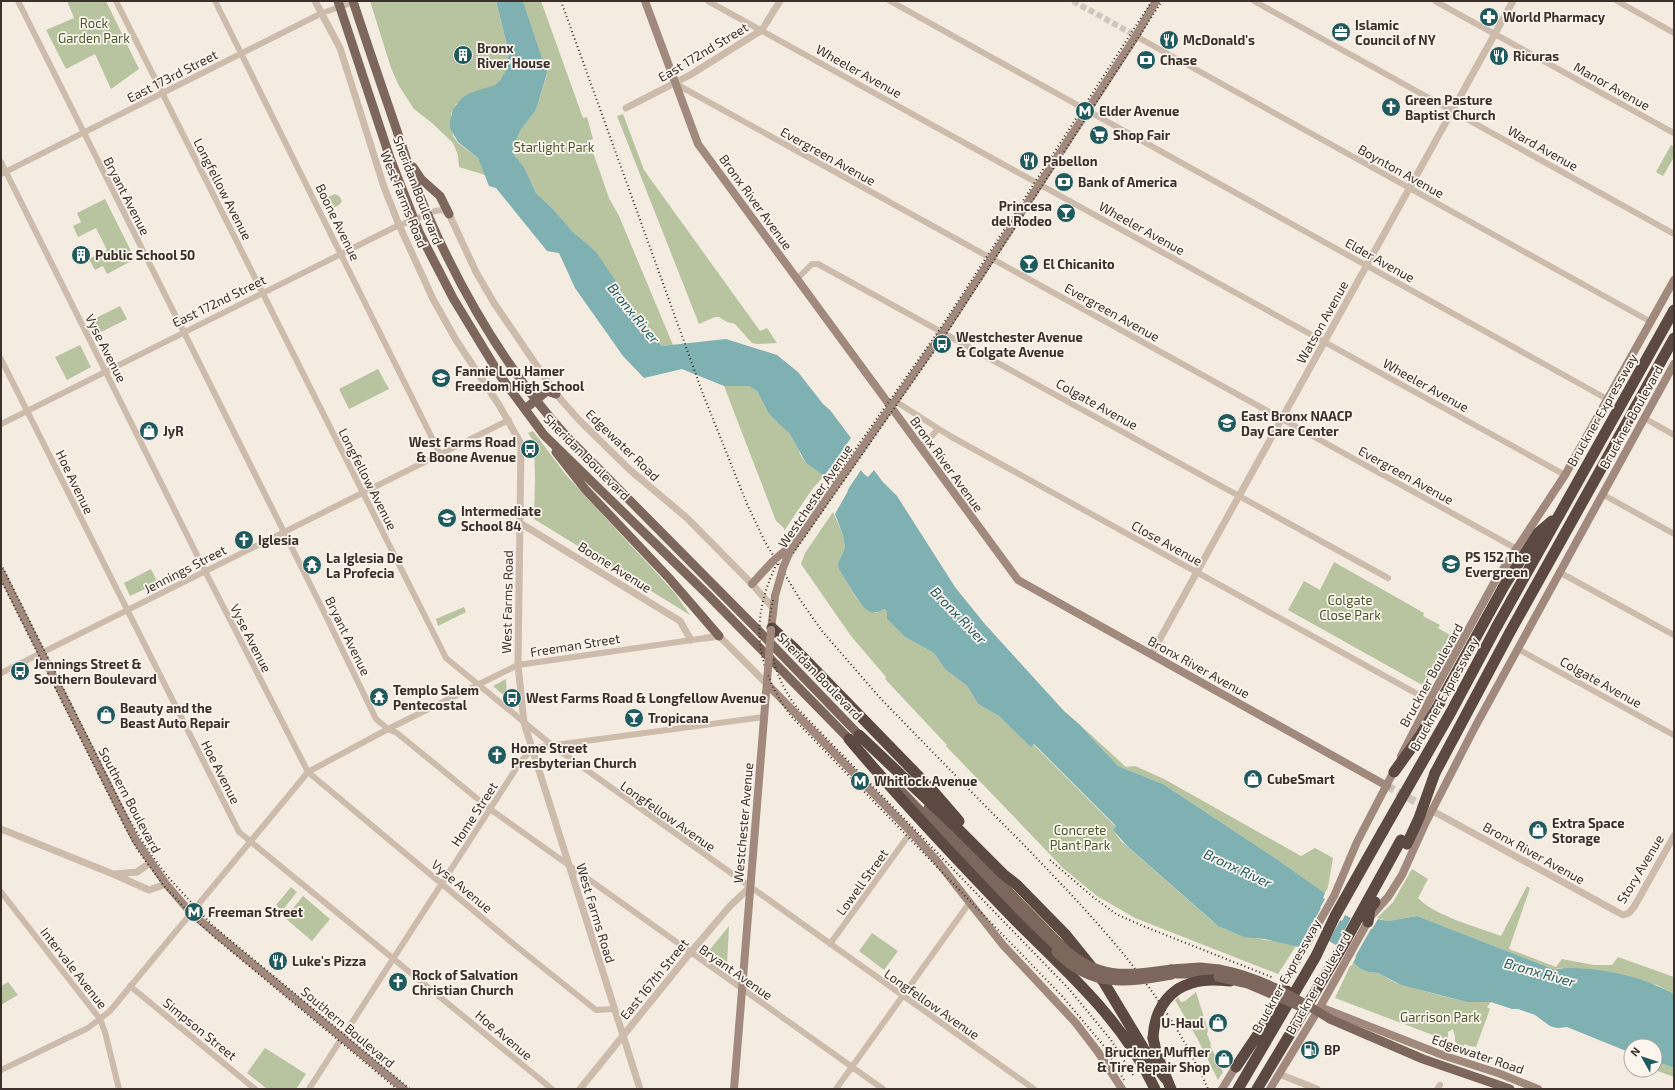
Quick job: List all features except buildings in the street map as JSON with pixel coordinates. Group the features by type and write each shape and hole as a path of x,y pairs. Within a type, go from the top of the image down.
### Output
{"highway":[{"name":"Bruckner Expressway","path":"1238,1089 1310,953 1448,718 1558,515 1637,378 1674,310"},
{"name":"Bruckner Expressway","path":"1368,916 1370,909 1382,890 1404,842 1419,818 1435,773 1510,632 1673,341"},
{"path":"1394,772 1429,722 1504,586 1538,533 1558,515"},
{"path":"771,629 794,648 934,792 1017,885 1061,930 1089,963 1110,992 1146,1061 1155,1089"},
{"path":"854,737 958,829 1003,874 1017,885"},
{"path":"854,737 953,855 1110,1018 1146,1061 1166,1079"},
{"path":"1257,1089 1368,916"},
{"path":"1236,1067 1310,953"},
{"path":"1171,1089 1157,1055 1154,1042 1156,1019 1162,1006 1178,988 1188,983 1204,980 1243,983"}],"main road":[{"name":"Sheridan Boulevard","path":"353,1 405,156 427,213 454,269 485,326 514,371 558,428 756,628 854,737"},
{"name":"Bronx River Avenue","path":"645,1 697,142 797,280 893,404 921,448 1018,580 1387,786"},
{"name":"Westchester Avenue","path":"734,1089 773,608 788,551 796,543 943,332 1136,36 1156,1"},
{"name":"Sheridan Boulevard","path":"339,3 390,158 414,219 440,274 473,333 501,377 544,434 854,737"},
{"path":"405,156 421,179 441,198 449,214"},
{"name":"Bruckner Boulevard","path":"1336,909 1352,853 1430,701 1494,583 1565,475 1674,280"},
{"name":"Bruckner Boulevard","path":"1368,916 1394,887 1432,810 1559,572 1674,364"},
{"path":"525,409 547,391 556,394"},
{"path":"544,434 566,466 585,489 664,573 719,636"},
{"path":"752,584 773,561 788,551"},
{"name":"Southern Boulevard","path":"1,572 135,839 150,863 166,884 191,913 404,1089"},
{"path":"767,684 911,832 942,867 1003,945 1075,1022 1098,1052 1122,1089"},
{"path":"854,737 870,759 1059,949 1064,960 1079,970 1107,980 1133,982 1172,972 1200,967 1219,973 1404,1051 1510,1089"},
{"name":"Bruckner Boulevard","path":"1270,1089 1320,1007 1340,961"},
{"path":"1219,973 1251,977 1273,985 1330,1019"},
{"name":"Edgewater Road","path":"1320,1007 1440,1054 1498,1073 1538,1089"},
{"path":"1224,1087 1236,1067"}],"street":[{"name":"Bryant Avenue","path":"18,1 376,719 388,729 397,733 490,810 882,1089"},
{"name":"Longfellow Avenue","path":"116,1 446,658 553,746 1034,1089"},
{"name":"Boone Avenue","path":"215,1 440,454"},
{"name":"West Farms Road","path":"315,1 340,48 374,159 399,225 439,312 509,420 519,437 522,447 518,666 524,723 640,1089"},
{"name":"East 173rd Street","path":"3,173 241,54 339,3 353,1"},
{"name":"Wheeler Avenue","path":"708,1 1565,475"},
{"name":"East 172nd Street","path":"626,108 676,84 762,30 780,1"},
{"name":"Elder Avenue","path":"890,1 1607,399"},
{"name":"Ward Avenue","path":"1254,1 1674,234"},
{"name":"Manor Avenue","path":"1435,1 1674,133"},
{"name":"Watson Avenue","path":"1151,655 1513,1"},
{"path":"1617,1 1674,33"},
{"name":"Boynton Avenue","path":"1141,39 1651,322"},
{"name":"Evergreen Avenue","path":"676,84 1517,549"},
{"name":"Vyse Avenue","path":"1,162 3,173 308,772 516,946 596,1010 614,1009"},
{"name":"East 172nd Street","path":"1,424 399,225 438,210 449,214"},
{"name":"Edgewater Road","path":"449,214 476,272 494,303 556,394 579,420 622,462 682,513 752,584 773,608"},
{"name":"Colgate Avenue","path":"797,280 812,264 818,264 1388,578"},
{"name":"Hoe Avenue","path":"1,359 239,832 552,1089"},
{"name":"Close Avenue","path":"893,404 1430,701"},
{"path":"1644,418 1674,435"},
{"name":"Jennings Street","path":"1,674 509,420"},
{"path":"921,448 938,429"},
{"path":"1602,494 1674,534"},
{"name":"Boone Avenue","path":"520,523 680,621 690,640"},
{"path":"1559,572 1674,635"},
{"path":"706,638 719,636 767,684"},
{"name":"Freeman Street","path":"1,1070 88,1028 110,1011 308,772 388,729 518,666 706,638"},
{"name":"Colgate Avenue","path":"1518,649 1674,735"},
{"path":"533,748 764,717"},
{"name":"Home Street","path":"309,1089 521,761 533,748"},
{"name":"Bronx River Avenue","path":"1432,810 1618,913 1626,914"},
{"path":"1,829 149,890 166,884"},
{"name":"Lowell Street","path":"830,944 911,832"},
{"name":"Story Avenue","path":"1626,914 1634,907 1674,836"},
{"path":"112,874 137,872 150,863"},
{"name":"East 167th Street","path":"580,1089 690,953 730,906 750,887"},
{"name":"Intervale Avenue","path":"1,892 100,1019 105,1032 119,1089"},
{"path":"836,1089 970,902"},
{"name":"Simpson Street","path":"130,986 255,1089"},
{"path":"1279,1074 1317,1089"}],"green space":[{"name":"Rock Garden Park","path":"67,1 106,1 139,69 111,89 95,54 66,69 46,30 74,18"},
{"name":"Starlight Park","path":"370,1 496,1 509,53 505,72 509,82 501,79 495,85 456,104 451,114 453,136 458,143 478,158 485,175 459,167 458,155 453,143 432,123 414,109 399,86 391,68"},
{"name":"Starlight Park","path":"523,1 541,1 583,118 587,117 593,139 589,141 609,198 619,216 673,345 662,346 629,310 617,283 553,209 536,193 524,167 512,152 520,131 536,110 547,74"},
{"name":"Starlight Park","path":"623,114 644,170 760,331 767,328 777,343 752,343 735,324 727,322 719,317 715,317 699,324 617,116"},
{"path":"1671,145 1674,147 1674,157 1663,176 1656,172"},
{"path":"335,194 339,196 342,201 339,205 333,208 328,197"},
{"path":"105,199 135,259 107,274 103,266 95,270 89,259 107,250 96,228 78,237 73,226 81,222 77,213"},
{"path":"120,306 127,319 97,334 90,321"},
{"path":"80,345 91,367 67,380 55,357"},
{"path":"378,369 389,389 349,409 339,389"},
{"path":"724,386 749,386 757,391 769,414 787,429 795,439 800,454 806,463 824,476 813,488 784,531 784,528 776,521"},
{"path":"533,431 566,475 675,593 690,615 534,519 534,442 528,433"},
{"name":"Concrete Plant Park","path":"833,512 843,535 845,548 838,563 848,585 857,599 869,610 876,613 883,609 887,612 887,619 905,637 934,653 945,669 967,686 978,704 999,716 1031,746 1033,744 1116,827 1113,830 1121,841 1213,922 1233,932 1253,938 1296,946 1278,974 1135,918 1097,896 1063,868 946,746 947,745 885,679 886,677 851,636 801,564 805,553"},
{"name":"Colgate Close Park","path":"1334,562 1424,613 1423,616 1440,625 1438,628 1452,636 1424,686 1288,610 1304,581 1320,590"},
{"path":"151,569 158,583 130,596 124,583"},
{"path":"464,607 466,612 438,626 436,619"},
{"path":"506,679 507,698 493,686"},
{"path":"1079,724 1126,767 1135,766 1164,779 1301,856 1315,848 1333,858 1328,887 1325,893 1163,784 1118,766"},
{"path":"1412,869 1428,879 1418,898 1425,904 1445,916 1501,936 1527,886 1530,888 1509,949 1556,967 1562,959 1594,965 1612,965 1618,957 1674,977 1674,994 1657,985 1563,968 1553,969 1417,916 1388,921 1377,918 1393,902"},
{"path":"291,887 297,892 282,911 276,905"},
{"path":"303,896 330,919 312,941 285,918"},
{"path":"729,926 727,965 707,953"},
{"path":"872,933 898,951 884,970 859,951"},
{"name":"Garrison Park","path":"1353,963 1361,969 1368,972 1378,973 1396,983 1431,993 1467,1002 1491,1002 1487,1007 1490,1009 1476,1047 1465,1044 1463,1047 1457,1045 1455,1042 1453,1029 1448,1032 1448,1039 1438,1037 1335,998 1350,966"},
{"path":"8,982 18,995 1,1005 1,986"},
{"path":"1196,992 1208,1030 1207,1034 1211,1044 1210,1045 1223,1072 1218,1080 1197,1038 1175,1000 1178,997 1181,1002 1185,1001"},
{"path":"265,1048 306,1074 296,1089 267,1089 247,1073"},
{"path":"1663,1064 1674,1068 1674,1077 1663,1073"}],"water":[{"name":"Bronx River","path":"496,1 523,1 547,73 536,110 520,131 512,152 524,167 536,193 553,209 574,233 596,252 617,283 629,310 662,346 726,339 777,355 798,372 851,438 843,449 864,474 868,477 874,470 882,481 897,496 955,587 984,623 1064,711 1079,724 1118,766 1163,784 1275,858 1325,893 1323,898 1325,899 1320,908 1342,921 1345,915 1372,929 1378,919 1388,921 1417,916 1553,969 1579,968 1607,971 1648,982 1674,994 1674,1068 1663,1064 1663,1038 1623,1038 1623,1050 1567,1027 1557,1028 1550,1026 1535,1015 1518,1009 1512,1009 1491,1002 1467,1002 1401,985 1378,973 1368,972 1361,969 1353,963 1356,957 1329,941 1325,948 1304,937 1299,947 1265,939 1244,937 1218,926 1127,846 1113,830 1116,826 1034,744 1031,747 999,716 978,704 967,686 945,669 934,653 905,637 887,619 887,612 884,609 878,612 873,612 869,611 861,604 839,569 838,563 845,548 843,535 835,514 848,491 830,468 824,476 806,463 790,434 769,414 757,391 749,386 724,386 682,369 644,378 623,356 575,288 559,253 547,251 496,188 489,186 478,158 458,142 450,128 453,109 462,98 470,93 495,85 501,79 505,72 509,53"}],"pier":[{"path":"845,450 861,470 847,491 830,471"},
{"path":"1321,908 1341,919 1324,949 1304,938"},
{"path":"1352,916 1372,927 1355,957 1336,946"}],"tunnel":[{"path":"1073,1 1140,38"},
{"path":"1387,786 1427,808"}],"railway":[{"path":"561,1 703,394 747,504 765,542 801,601 822,631 881,699 1023,844 1077,901 1127,958 1150,988 1171,1020 1208,1089"},
{"path":"1124,1080 1104,1046 1062,996 791,716 768,675 762,655 760,634 761,613 765,592 785,549 940,329 1152,1"},
{"path":"1133,1075 1111,1040 1069,989 798,709 786,691 777,672 772,653 770,634 771,614 775,594 792,555 946,334 1162,1"},
{"path":"1,564 126,814 144,844 167,876 212,925 410,1089"},
{"path":"1,580 126,829 137,849 164,886 213,936 397,1089"},
{"path":"1050,860 1093,897 1116,914 1274,978"}],"place":[{"name":"World Pharmacy","path":"1489,17"},
{"name":"Islamic Council of NY","path":"1341,32"},
{"name":"McDonald's","path":"1169,40"},
{"name":"Bronx River House","path":"463,55"},
{"name":"Ricuras","path":"1499,56"},
{"name":"Chase","path":"1146,60"},
{"name":"Green Pasture Baptist Church","path":"1391,107"},
{"name":"Elder Avenue","path":"1085,111"},
{"name":"Shop Fair","path":"1099,135"},
{"name":"Pabellon","path":"1029,161"},
{"name":"Bank of America","path":"1064,182"},
{"name":"Princesa del Rodeo","path":"1066,213"},
{"name":"Public School 50","path":"81,255"},
{"name":"El Chicanito","path":"1029,264"},
{"name":"Westchester Avenue & Colgate Avenue","path":"942,344"},
{"name":"Fannie Lou Hamer Freedom High School","path":"441,378"},
{"name":"East Bronx NAACP Day Care Center","path":"1227,423"},
{"name":"JyR","path":"149,431"},
{"name":"West Farms Road & Boone Avenue","path":"530,449"},
{"name":"Intermediate School 84","path":"447,518"},
{"name":"Iglesia","path":"244,540"},
{"name":"PS 152 The Evergreen","path":"1451,564"},
{"name":"La Iglesia De La Profecia","path":"312,565"},
{"name":"Jennings Street & Southern Boulevard","path":"20,671"},
{"name":"Templo Salem Pentecostal","path":"379,697"},
{"name":"West Farms Road & Longfellow Avenue","path":"512,698"},
{"name":"Beauty and the Beast Auto Repair","path":"106,715"},
{"name":"Tropicana","path":"634,718"},
{"name":"Home Street Presbyterian Church","path":"497,755"},
{"name":"CubeSmart","path":"1253,779"},
{"name":"Whitlock Avenue","path":"860,781"},
{"name":"Extra Space Storage","path":"1538,830"},
{"name":"Freeman Street","path":"194,912"},
{"name":"Luke's Pizza","path":"278,961"},
{"name":"Rock of Salvation Christian Church","path":"398,982"},
{"name":"U-Haul","path":"1218,1023"},
{"name":"BP","path":"1310,1050"},
{"name":"Bruckner Muffler & Tire Repair Shop","path":"1224,1059"}]}
